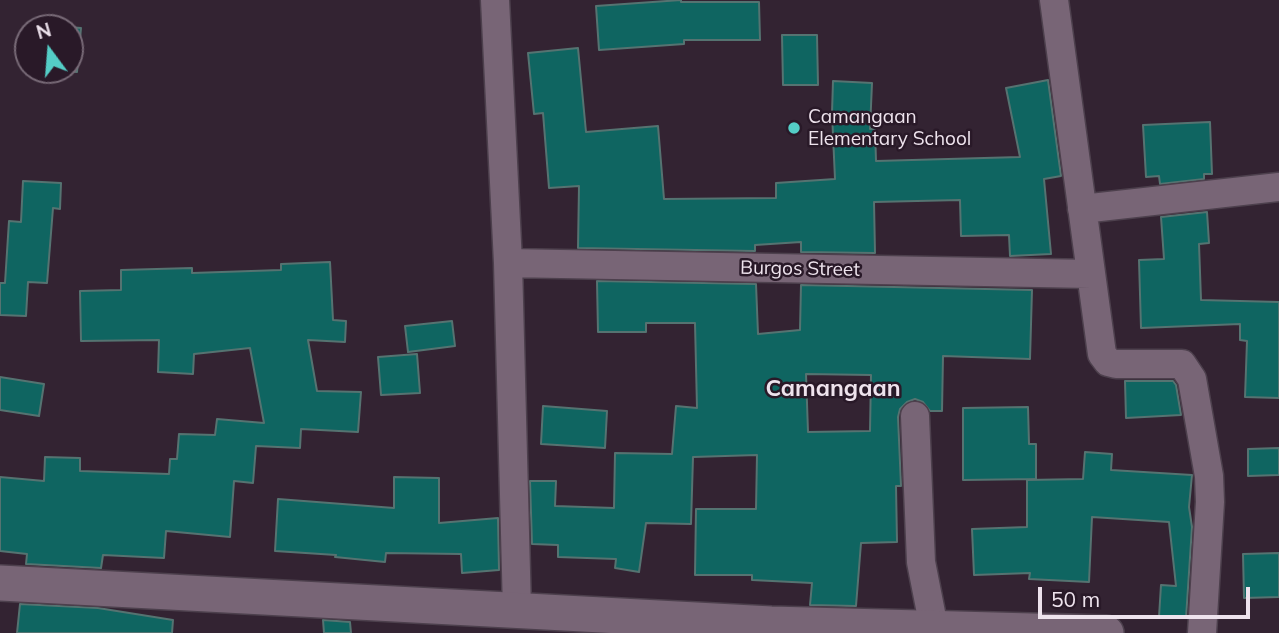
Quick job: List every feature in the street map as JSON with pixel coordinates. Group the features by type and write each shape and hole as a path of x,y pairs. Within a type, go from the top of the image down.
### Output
{"street":[{"path":"495,0 508,263 532,618"},
{"path":"1054,0 1101,346 1105,359 1116,364 1174,363 1186,367 1192,379 1209,476 1210,502 1202,633"},
{"path":"1082,209 1279,187"},
{"name":"Burgos Street","path":"508,263 1091,274"},
{"path":"915,416 921,562 935,631"},
{"path":"0,583 532,618 935,631 1106,633"}],"building":[{"path":"681,0 759,2 760,40 684,40 684,44 599,50 596,6"},
{"path":"782,35 817,35 818,85 783,85"},
{"path":"578,48 586,132 658,126 664,199 776,198 776,183 835,179 833,81 872,83 870,129 875,129 876,161 1020,157 1006,88 1048,80 1061,176 1044,179 1051,254 1010,256 1009,235 961,236 960,200 874,202 875,253 801,252 801,242 755,245 755,251 578,248 579,186 549,188 543,113 534,114 528,53"},
{"path":"1210,122 1212,174 1204,174 1204,179 1160,184 1159,176 1146,177 1143,125"},
{"path":"23,181 61,183 60,209 53,208 47,283 28,282 26,316 0,315 0,283 5,283 9,221 21,222"},
{"path":"1207,212 1209,243 1199,244 1201,300 1279,302 1279,398 1245,397 1247,341 1240,340 1240,324 1141,328 1139,260 1164,259 1161,217"},
{"path":"330,262 333,320 346,321 345,342 308,340 317,391 361,392 358,432 301,429 300,448 256,446 253,483 234,481 230,537 166,531 164,558 103,555 101,568 26,564 27,554 0,551 0,477 44,481 45,457 80,458 80,471 169,474 170,459 177,459 179,434 215,435 217,419 264,423 250,348 194,354 193,374 158,372 159,340 81,341 80,291 121,290 121,270 192,268 192,273 281,270 281,264"},
{"path":"597,281 756,284 758,334 800,330 801,285 1032,290 1030,359 943,356 942,411 930,411 923,402 915,399 900,409 898,417 901,486 896,486 897,542 861,543 856,606 810,605 812,583 752,580 752,575 695,575 696,509 756,509 757,455 693,457 691,524 646,523 639,572 615,568 616,559 558,557 558,545 532,544 530,481 556,481 555,506 614,508 615,453 672,454 676,406 697,408 695,323 646,323 646,332 598,332","holes":["806,374 871,375 870,431 808,432"]},
{"path":"452,321 455,346 408,352 405,326"},
{"path":"417,354 420,393 381,395 378,357"},
{"path":"0,377 44,384 39,416 0,410"},
{"path":"1125,381 1173,381 1181,415 1126,418"},
{"path":"543,406 607,411 605,448 541,444"},
{"path":"1028,407 1029,444 1036,444 1036,479 963,480 963,408"},
{"path":"1279,448 1279,475 1248,476 1248,449"},
{"path":"1085,452 1112,454 1111,470 1192,475 1189,507 1192,527 1186,618 1159,617 1161,585 1176,586 1169,522 1092,517 1089,582 1029,579 1030,573 974,575 972,529 1027,527 1027,480 1083,479"},
{"path":"394,477 439,478 439,523 498,518 499,570 462,573 461,554 386,553 385,562 275,551 278,499 394,508"},
{"path":"1279,553 1279,597 1244,598 1243,554"},
{"path":"20,604 98,608 173,620 172,633 17,633"},
{"path":"323,620 350,622 351,633 324,633"}],"place":[{"name":"Camangaan Elementary School","path":"794,128"}],"district":[{"name":"Camangaan","path":"833,389"}]}
